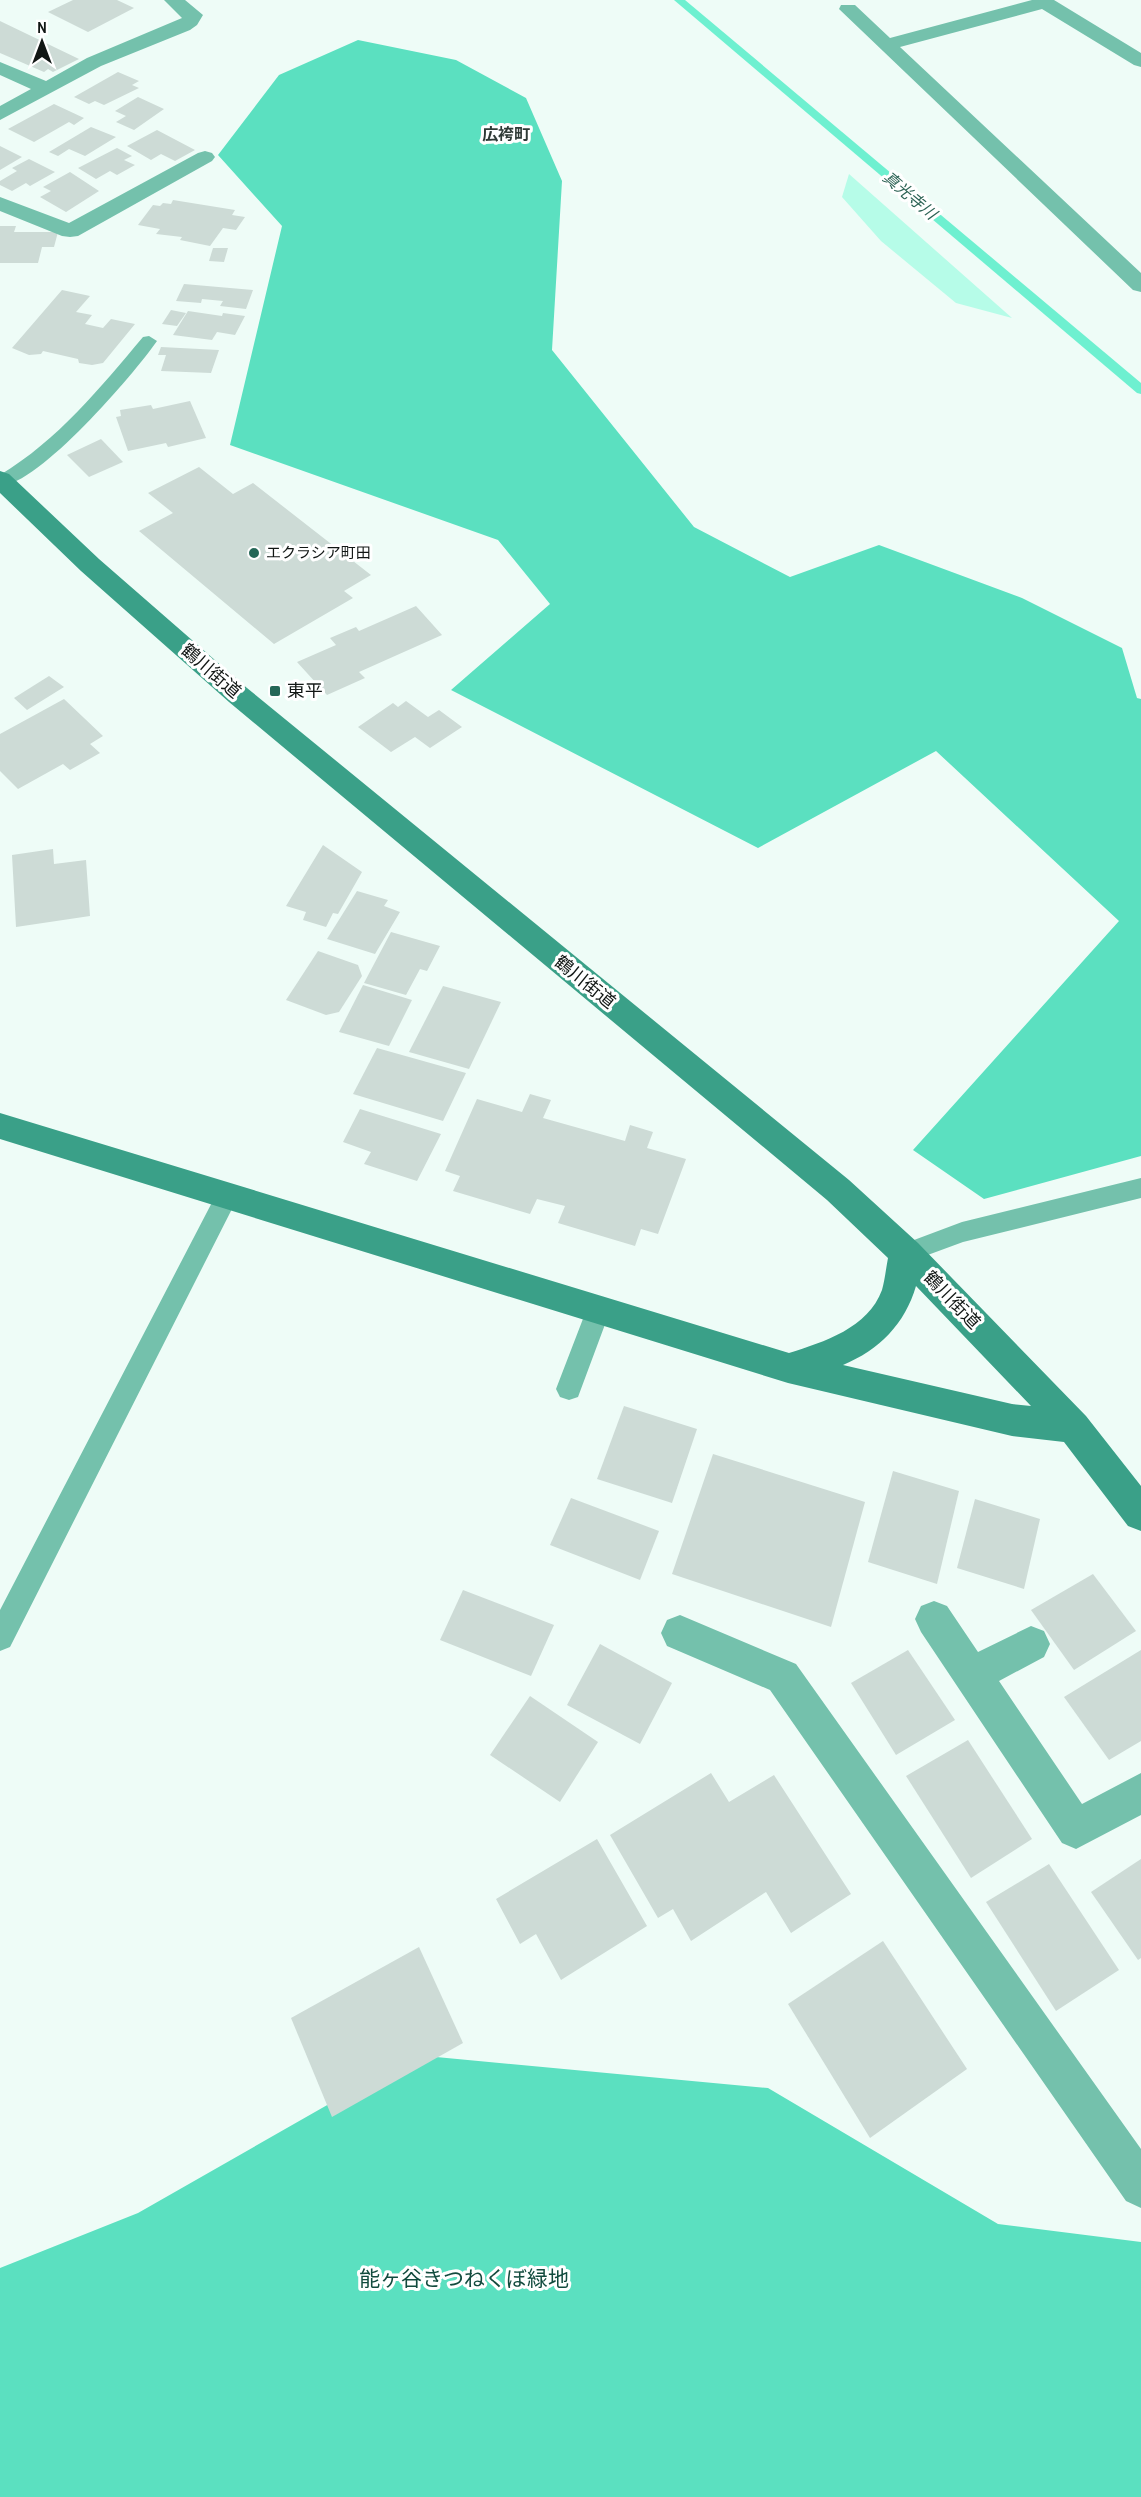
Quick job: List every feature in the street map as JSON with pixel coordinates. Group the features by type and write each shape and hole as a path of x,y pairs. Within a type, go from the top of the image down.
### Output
{"main road":[{"name":"鶴川街道","path":"1,480 90,565 238,695 801,1159 906,1252 1074,1427 1141,1514"},
{"path":"0,1126 788,1368 1012,1420 1074,1427"},
{"path":"788,1368 833,1355 858,1343 877,1325 889,1311 898,1292 906,1252"}],"street":[{"path":"0,114 94,62 183,26 190,21 193,15 173,0"},
{"path":"886,45 1043,1 1141,61"},
{"path":"848,9 1141,285"},
{"path":"0,68 46,88"},
{"path":"0,202 70,231 205,157"},
{"path":"934,1619 1077,1829 1141,1793"},
{"path":"680,1633 783,1677 1141,2186"},
{"path":"972,1675 1030,1644"}],"lane":[{"path":"1,480 36,461 93,407 149,341"},
{"path":"906,1252 962,1232 1141,1188"},
{"path":"0,1638 227,1196"},
{"path":"569,1389 598,1311"}],"green space":[{"path":"358,40 456,60 526,98 562,181 552,350 694,527 790,577 879,545 1022,598 1122,648 1137,698 1141,699 1141,1156 984,1199 913,1150 1119,921 936,751 758,848 451,690 550,604 498,540 230,445 282,226 218,155 279,75"},
{"path":"849,174 1012,318 956,303 881,241 842,197"},
{"name":"能ヶ谷きつねくぼ緑地","path":"415,2055 768,2088 998,2224 1141,2242 1141,2497 0,2497 0,2268 138,2213"}],"building":[{"path":"73,0 117,0 134,8 88,32 48,12"},
{"path":"0,21 79,59 53,72 48,69 44,72 0,53"},
{"path":"118,72 139,81 132,85 139,88 104,105 95,101 89,104 74,97"},
{"path":"138,97 164,109 134,130 116,122 126,116 115,111"},
{"path":"54,104 84,118 74,125 69,122 34,142 8,129"},
{"path":"91,127 116,137 85,156 69,149 58,156 49,152"},
{"path":"157,130 195,150 175,161 161,154 151,160 127,146"},
{"path":"0,146 22,157 0,170"},
{"path":"117,148 132,156 124,160 135,165 117,175 110,171 96,179 78,168"},
{"path":"29,159 55,172 30,186 26,183 12,191 0,185 0,181 17,171 12,168"},
{"path":"70,172 99,191 66,212 40,197 51,191 43,187"},
{"path":"173,200 235,210 232,215 245,217 236,230 223,228 210,246 180,240 182,237 156,234 160,229 138,225 153,205 171,204"},
{"path":"0,226 16,226 14,232 58,232 54,247 42,247 38,263 0,263"},
{"path":"213,248 228,248 224,262 209,261"},
{"path":"184,284 253,290 246,309 220,306 223,301 202,299 201,303 176,301"},
{"path":"62,290 90,296 76,312 92,315 85,324 103,328 111,319 135,324 103,363 92,365 79,363 78,359 43,351 41,354 29,355 12,348"},
{"path":"171,310 186,313 177,326 162,324"},
{"path":"188,311 222,316 223,313 245,316 235,335 217,332 212,340 173,335"},
{"path":"161,347 219,350 211,373 161,371 166,355 158,355"},
{"path":"190,401 206,438 168,447 166,443 128,451 116,417 121,416 120,410 151,405 153,409"},
{"path":"101,439 123,462 89,477 67,455"},
{"name":"エクラシア町田","path":"199,467 233,494 253,483 371,575 344,591 353,598 274,644 139,531 173,513 148,493"},
{"path":"416,606 442,635 359,672 365,678 327,695 297,662 336,645 330,638 356,627 359,631"},
{"path":"49,676 64,687 27,710 14,698"},
{"path":"64,699 103,736 90,744 100,753 70,770 63,764 18,789 0,771 0,734"},
{"path":"406,701 428,717 439,710 462,727 430,748 415,737 391,752 358,727 393,703 398,707"},
{"path":"323,845 362,872 338,914 333,913 326,927 303,920 306,912 286,906"},
{"path":"53,849 54,864 86,860 90,916 16,927 12,855"},
{"path":"357,891 388,900 384,906 400,912 375,954 327,939"},
{"path":"391,932 440,946 427,971 420,969 406,995 364,983"},
{"path":"318,951 358,965 362,976 339,1012 326,1015 286,1000"},
{"path":"363,985 412,1000 389,1046 339,1032"},
{"path":"443,986 501,1002 469,1069 409,1052"},
{"path":"377,1048 466,1073 443,1121 353,1094"},
{"path":"530,1094 551,1100 543,1118 625,1141 630,1125 653,1132 647,1148 686,1159 658,1234 641,1229 635,1246 558,1223 565,1206 537,1199 530,1214 453,1191 460,1176 445,1171 477,1099 522,1112"},
{"path":"360,1109 441,1134 417,1181 364,1164 371,1152 343,1142"},
{"path":"624,1406 697,1429 672,1503 597,1479"},
{"path":"713,1454 865,1502 831,1627 672,1574"},
{"path":"893,1471 959,1491 937,1584 868,1562"},
{"path":"571,1498 659,1531 640,1580 550,1545"},
{"path":"975,1499 1040,1519 1024,1589 957,1568"},
{"path":"1093,1574 1136,1631 1074,1670 1031,1610"},
{"path":"463,1590 554,1625 531,1676 440,1640"},
{"path":"600,1644 672,1683 640,1744 567,1705"},
{"path":"908,1650 955,1720 896,1755 851,1683"},
{"path":"1141,1650 1141,1741 1109,1760 1064,1697"},
{"path":"530,1696 598,1742 560,1802 490,1755"},
{"path":"968,1740 1032,1839 971,1878 906,1776"},
{"path":"711,1773 729,1802 774,1775 851,1894 791,1933 766,1892 691,1941 673,1909 658,1918 610,1835"},
{"path":"597,1839 647,1926 561,1980 536,1934 520,1944 496,1899"},
{"path":"1141,1859 1141,1958 1138,1960 1091,1892"},
{"path":"1049,1864 1119,1970 1056,2011 986,1902"},
{"path":"883,1941 967,2069 870,2138 788,2004"},
{"path":"419,1947 463,2043 332,2117 291,2018"}],"waterway":[{"name":"真光寺川","path":"679,0 1141,390"}],"place":[{"name":"エクラシア町田","path":"254,553"},
{"name":"東平","path":"275,691"}],"district":[{"name":"広袴町","path":"506,134"}]}
